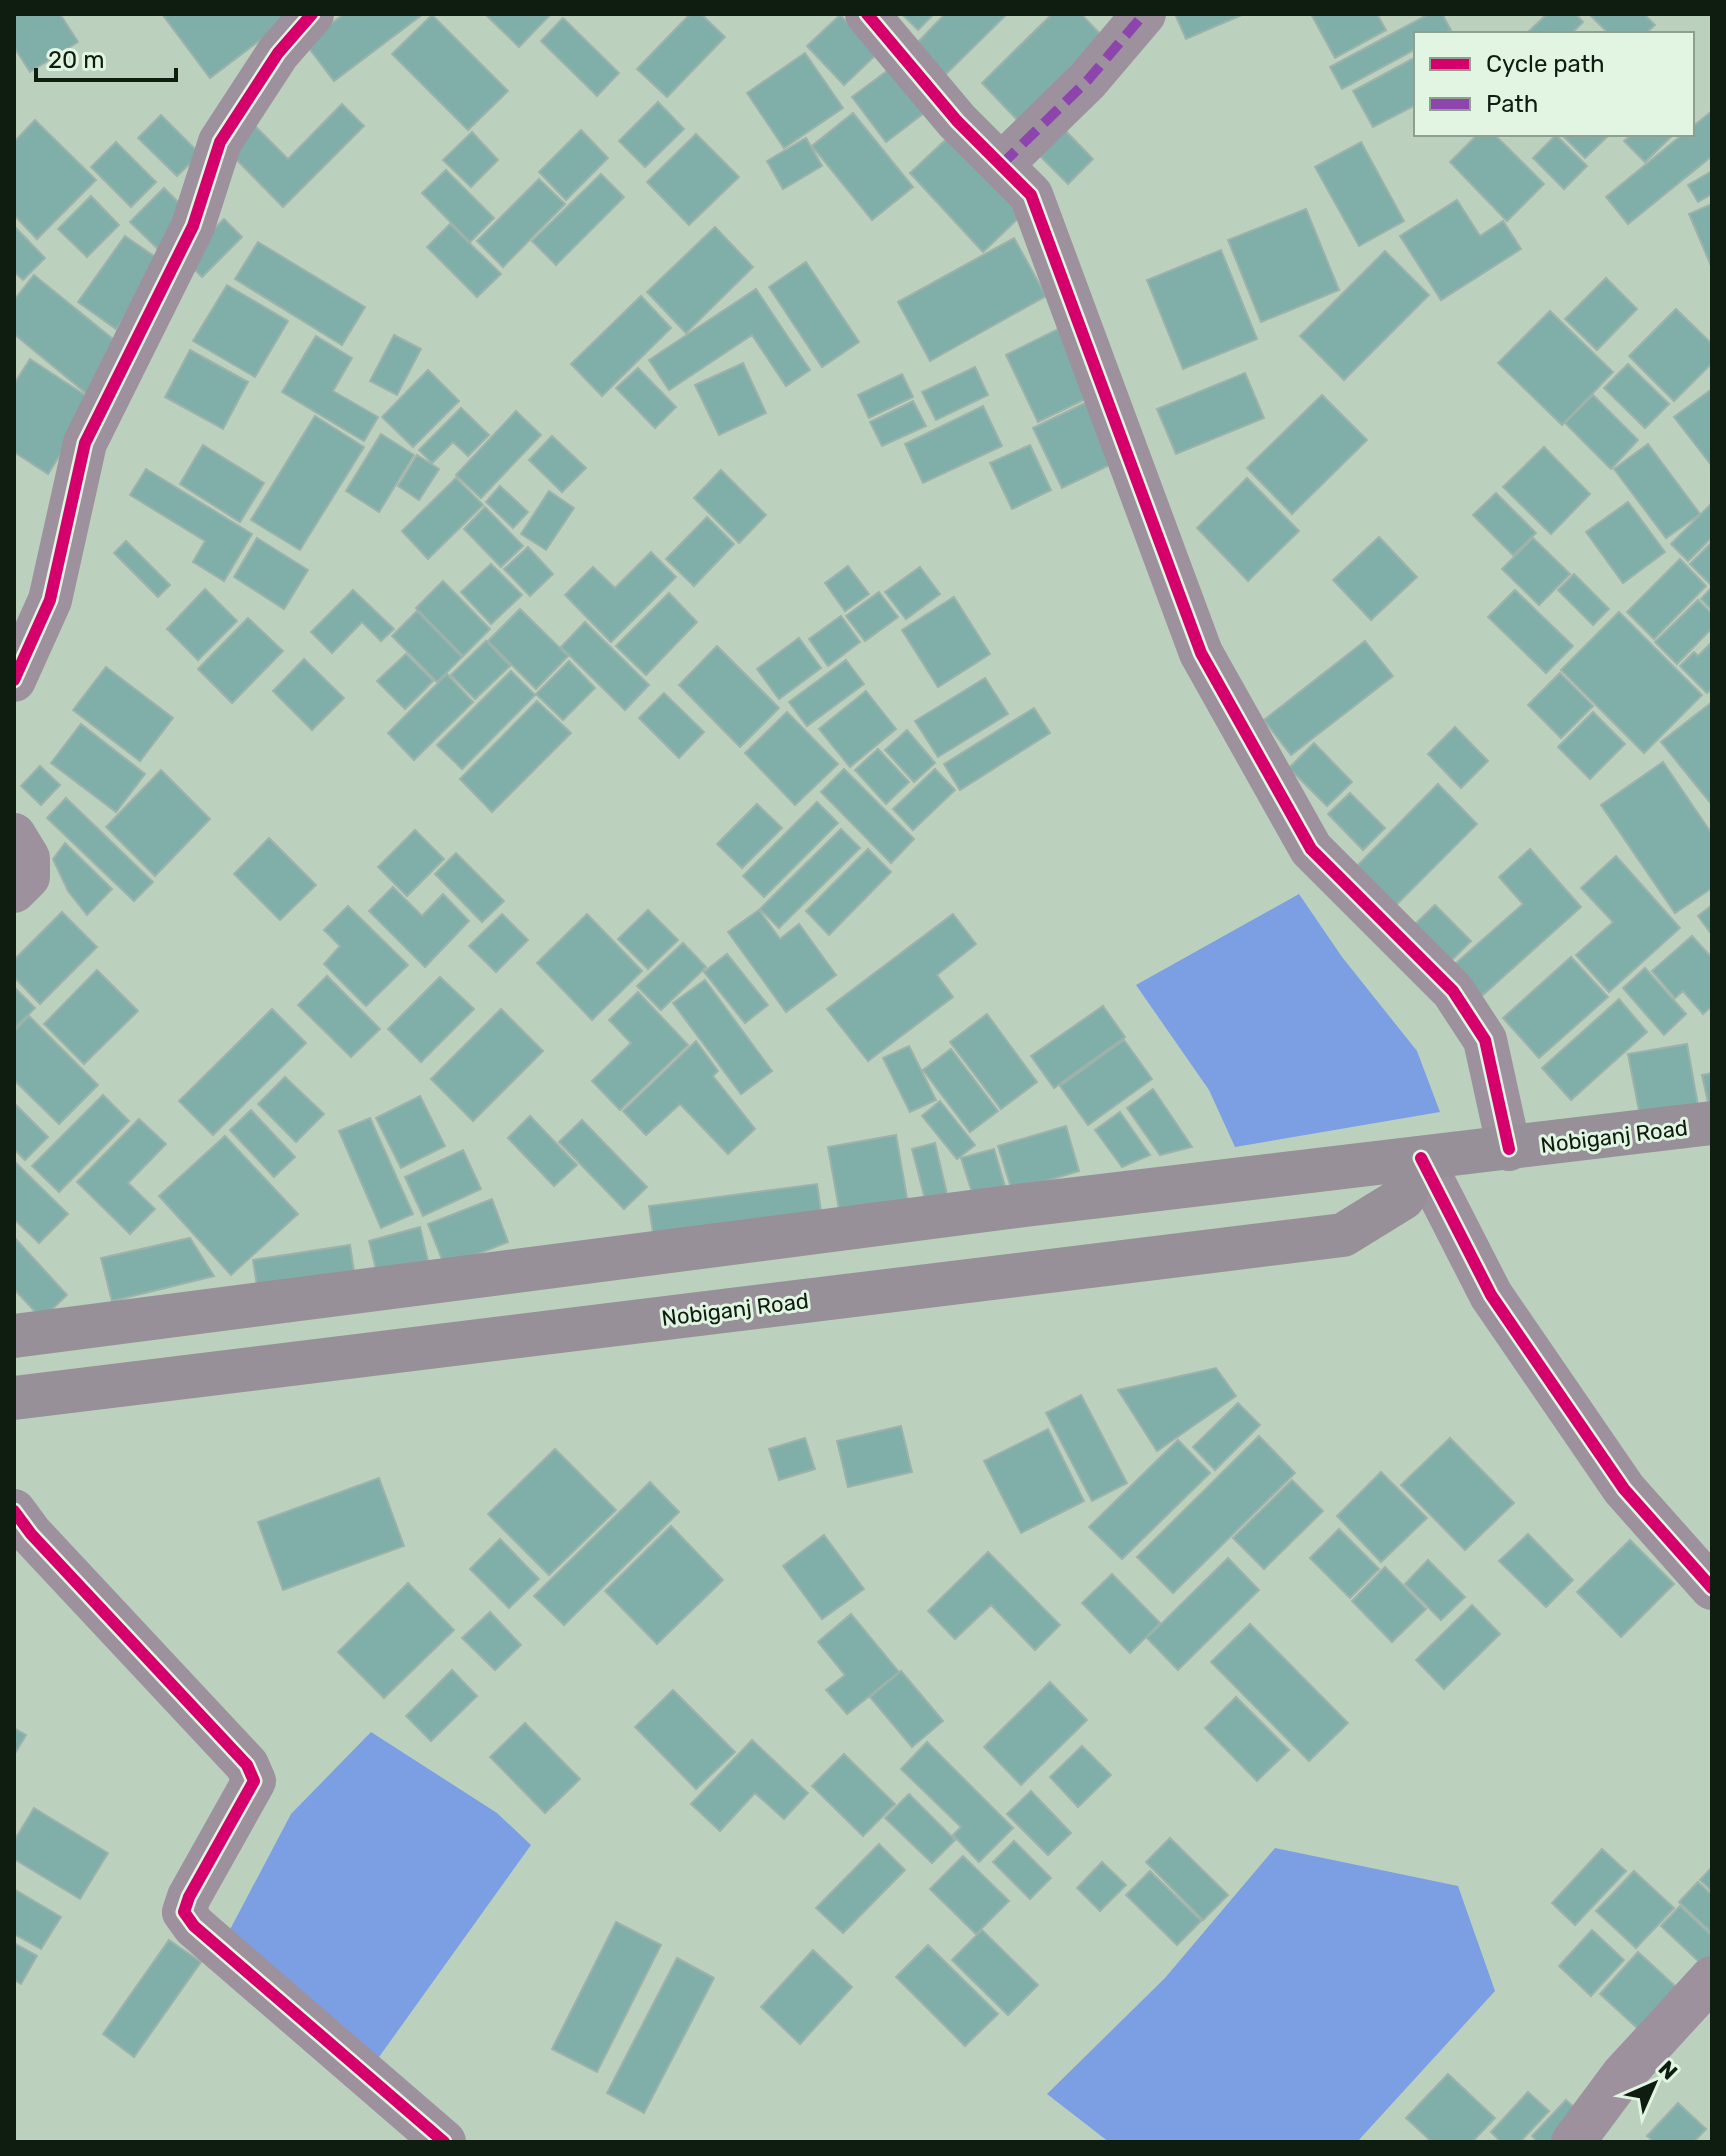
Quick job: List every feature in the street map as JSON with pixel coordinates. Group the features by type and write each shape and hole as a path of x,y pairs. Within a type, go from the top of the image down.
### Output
{"main road":[{"name":"Nobiganj Road","path":"14,1336 1041,1203 1712,1123"},
{"name":"Nobiganj Road","path":"14,1398 1343,1235 1403,1198 1421,1158"}],"street":[{"path":"14,680 50,600 85,443 193,226 220,142 278,53 312,14"},
{"path":"867,14 957,121 1031,195 1201,653 1311,849 1453,991 1485,1040 1509,1149"},
{"path":"1001,165 1087,81 1144,14"},
{"path":"14,835 28,858 28,877 14,891"},
{"path":"1421,1158 1500,1308 1624,1489 1712,1588"},
{"path":"14,1511 247,1765 254,1781 189,1897 184,1912 194,1926 444,2142"},
{"path":"1573,2142 1622,2076 1712,1978"}],"water":[{"path":"1299,894 1342,957 1417,1051 1440,1112 1235,1147 1209,1090 1136,985"},
{"path":"371,1732 497,1813 531,1845 374,2064 224,1941 291,1814"},
{"path":"1275,1848 1458,1886 1495,1991 1357,2142 1109,2142 1047,2094 1165,1978"}],"building":[{"path":"14,14 60,14 78,42 30,72 14,47"},
{"path":"162,14 284,14 288,19 210,78"},
{"path":"344,14 423,14 334,81 305,43"},
{"path":"485,14 551,14 519,47"},
{"path":"690,14 701,14 725,37 667,97 637,69"},
{"path":"902,14 934,14 918,30"},
{"path":"945,14 1007,14 944,76 914,46"},
{"path":"1052,14 1081,14 1107,41 1022,125 982,83"},
{"path":"1175,14 1244,14 1186,39"},
{"path":"1311,14 1377,14 1386,30 1335,58"},
{"path":"1429,14 1442,14 1451,30 1414,32 1414,50 1342,89 1330,67"},
{"path":"1547,14 1576,14 1583,22 1573,32 1528,32"},
{"path":"1589,14 1644,14 1655,25 1647,32 1607,32"},
{"path":"432,15 508,91 468,130 392,54"},
{"path":"840,15 877,54 844,85 807,46"},
{"path":"563,18 619,73 597,96 541,41"},
{"path":"805,53 843,108 784,148 747,93"},
{"path":"1414,58 1414,106 1373,127 1353,91"},
{"path":"899,62 932,107 886,142 852,97"},
{"path":"658,102 684,129 645,167 619,141"},
{"path":"342,104 364,126 283,207 226,149 252,123 288,159"},
{"path":"1712,111 1712,156 1628,224 1606,197 1681,136 1694,136 1694,125"},
{"path":"853,113 913,187 872,220 812,146"},
{"path":"161,115 200,154 177,176 138,138"},
{"path":"35,120 96,180 37,239 14,215 14,142"},
{"path":"1056,121 1093,159 1068,184 1030,146"},
{"path":"581,130 608,158 566,200 539,172"},
{"path":"955,131 1028,209 983,252 910,173"},
{"path":"472,132 498,160 471,187 443,160"},
{"path":"696,134 739,177 689,225 647,182"},
{"path":"1476,136 1496,136 1544,184 1507,221 1450,162"},
{"path":"1557,136 1587,166 1564,189 1533,158"},
{"path":"1563,136 1608,136 1585,158"},
{"path":"1630,136 1672,136 1645,162 1624,141"},
{"path":"806,138 822,166 783,189 767,161"},
{"path":"116,142 156,182 131,207 91,167"},
{"path":"1361,142 1404,221 1359,246 1315,167"},
{"path":"446,170 494,218 470,242 422,193"},
{"path":"1712,171 1712,194 1698,202 1688,185"},
{"path":"601,174 624,197 556,265 532,241"},
{"path":"539,179 565,204 503,267 477,241"},
{"path":"164,188 193,217 159,250 130,222"},
{"path":"91,196 119,225 87,257 58,229"},
{"path":"1457,200 1480,236 1503,221 1521,249 1441,300 1400,236"},
{"path":"1712,204 1712,268 1689,214"},
{"path":"1306,209 1339,290 1261,322 1228,240"},
{"path":"224,219 242,237 202,277 184,259"},
{"path":"450,224 501,274 477,297 427,247"},
{"path":"14,226 45,258 23,280 14,272"},
{"path":"715,227 753,267 686,333 647,292"},
{"path":"125,236 164,263 116,329 78,302"},
{"path":"1014,238 1046,296 930,361 898,302"},
{"path":"258,242 365,307 342,345 235,279"},
{"path":"1221,250 1257,339 1183,369 1147,280"},
{"path":"1385,251 1429,295 1344,380 1300,336"},
{"path":"806,262 859,342 822,367 769,287"},
{"path":"34,275 124,348 87,394 14,334 14,300"},
{"path":"1606,278 1637,309 1597,350 1565,319"},
{"path":"227,285 288,321 255,377 193,341"},
{"path":"756,289 810,370 786,386 752,335 669,390 649,360"},
{"path":"641,296 671,328 602,396 571,364"},
{"path":"1676,309 1712,344 1712,363 1674,401 1629,356"},
{"path":"1550,311 1613,372 1562,425 1498,363"},
{"path":"1066,325 1098,393 1038,422 1006,355"},
{"path":"394,335 421,349 397,395 370,381"},
{"path":"316,336 352,358 333,391 378,417 364,441 282,392"},
{"path":"190,350 248,382 223,429 165,397"},
{"path":"30,359 94,401 48,474 14,452 14,384"},
{"path":"743,363 766,413 719,435 695,385"},
{"path":"1628,364 1669,404 1645,428 1604,388"},
{"path":"975,367 988,395 936,420 922,392"},
{"path":"638,368 676,407 655,428 616,388"},
{"path":"428,370 459,401 413,447 382,417"},
{"path":"1245,373 1264,418 1176,454 1157,409"},
{"path":"902,374 913,397 869,418 858,395"},
{"path":"1712,389 1712,466 1674,417"},
{"path":"1322,395 1367,440 1292,514 1247,468"},
{"path":"1593,395 1638,440 1611,469 1565,423"},
{"path":"1091,400 1120,460 1062,488 1033,428"},
{"path":"913,401 926,426 882,446 870,422"},
{"path":"983,406 1002,446 923,483 905,444"},
{"path":"461,408 489,435 468,456 453,442 432,463 419,450"},
{"path":"516,411 541,435 481,498 456,475"},
{"path":"315,416 364,447 300,550 251,520"},
{"path":"381,434 414,455 379,512 346,491"},
{"path":"552,436 586,468 562,492 529,460"},
{"path":"1648,444 1700,514 1666,538 1614,469"},
{"path":"203,445 264,483 240,522 180,484"},
{"path":"1030,445 1051,490 1012,509 990,463"},
{"path":"1544,447 1590,494 1551,534 1503,487"},
{"path":"417,455 439,469 419,500 398,486"},
{"path":"146,469 252,534 224,581 193,562 205,541 130,495"},
{"path":"721,470 766,515 739,543 694,498"},
{"path":"456,478 483,505 428,559 402,531"},
{"path":"1247,478 1299,531 1248,581 1197,528"},
{"path":"500,486 528,512 513,528 486,502"},
{"path":"549,491 574,508 546,550 521,534"},
{"path":"1496,493 1536,533 1513,555 1473,515"},
{"path":"1628,502 1665,552 1623,583 1586,532"},
{"path":"1712,503 1712,537 1688,561 1671,544"},
{"path":"485,507 523,546 501,567 464,529"},
{"path":"707,517 734,544 694,586 666,559"},
{"path":"1379,537 1417,577 1371,620 1333,580"},
{"path":"257,538 308,570 284,609 234,577"},
{"path":"1533,538 1570,574 1539,605 1502,569"},
{"path":"126,541 170,585 158,597 114,553"},
{"path":"1712,542 1712,583 1711,585 1690,564"},
{"path":"528,547 553,574 530,596 504,569"},
{"path":"651,552 676,577 611,642 565,595 593,567 615,588"},
{"path":"1680,559 1706,586 1654,639 1627,612"},
{"path":"491,564 522,595 491,624 461,592"},
{"path":"848,566 869,594 845,611 825,583"},
{"path":"920,567 940,594 906,619 885,592"},
{"path":"1574,574 1609,609 1593,625 1558,590"},
{"path":"443,581 490,629 463,656 416,608"},
{"path":"1712,587 1712,610 1701,599"},
{"path":"205,589 237,621 198,660 167,629"},
{"path":"353,590 394,629 381,641 362,622 332,653 311,632"},
{"path":"1515,590 1573,646 1546,673 1488,617"},
{"path":"879,592 898,617 865,641 846,616"},
{"path":"669,593 697,622 646,675 616,646"},
{"path":"954,597 990,654 938,687 902,630"},
{"path":"1698,600 1712,614 1712,628 1677,664 1655,642"},
{"path":"520,609 568,656 536,689 488,641"},
{"path":"417,611 462,657 437,682 392,636"},
{"path":"1619,612 1702,695 1644,753 1561,670"},
{"path":"841,616 860,642 828,666 809,639"},
{"path":"248,618 283,651 232,703 198,669"},
{"path":"585,622 649,685 625,710 561,647"},
{"path":"799,638 821,668 779,699 757,669"},
{"path":"486,641 510,666 475,699 451,675"},
{"path":"1365,641 1393,676 1291,755 1264,720"},
{"path":"1712,642 1712,688 1707,693 1680,666 1694,652 1698,656"},
{"path":"717,646 779,708 740,747 679,685"},
{"path":"406,654 433,681 405,709 377,681"},
{"path":"304,659 344,698 312,730 273,691"},
{"path":"846,660 864,684 807,726 789,702"},
{"path":"569,661 595,688 563,720 536,694"},
{"path":"106,667 173,718 140,761 73,710"},
{"path":"511,671 535,695 462,769 437,745"},
{"path":"1560,673 1593,706 1561,738 1528,705"},
{"path":"447,674 473,702 414,760 388,733"},
{"path":"985,678 1008,714 938,757 915,721"},
{"path":"866,691 896,729 850,767 819,729"},
{"path":"664,693 704,732 679,758 639,718"},
{"path":"537,701 571,733 492,812 460,779"},
{"path":"1712,702 1712,805 1661,742"},
{"path":"1034,708 1050,733 960,790 944,764"},
{"path":"787,712 838,764 795,805 745,753"},
{"path":"1593,712 1625,744 1590,779 1558,747"},
{"path":"81,724 145,774 116,812 51,763"},
{"path":"1455,727 1488,761 1461,788 1428,754"},
{"path":"907,730 935,763 914,782 885,750"},
{"path":"1314,743 1352,782 1327,806 1289,768"},
{"path":"878,749 909,782 886,804 855,770"},
{"path":"1663,762 1712,834 1712,888 1675,913 1601,805"},
{"path":"40,766 60,785 41,805 21,786"},
{"path":"844,769 914,839 891,863 821,792"},
{"path":"935,769 955,790 913,830 893,809"},
{"path":"161,770 210,819 155,876 106,827"},
{"path":"1438,784 1477,824 1394,907 1355,868"},
{"path":"1350,793 1385,828 1363,850 1328,814"},
{"path":"66,798 153,882 134,901 47,818"},
{"path":"817,802 838,823 764,897 743,876"},
{"path":"757,804 782,828 742,868 717,844"},
{"path":"841,829 860,848 779,928 760,909"},
{"path":"415,830 444,859 407,896 378,867"},
{"path":"269,838 316,885 280,920 234,874"},
{"path":"65,843 112,889 87,915 68,891 53,859"},
{"path":"868,849 891,872 829,935 806,911"},
{"path":"1530,849 1581,907 1475,1002 1447,971 1523,904 1499,877"},
{"path":"456,853 504,901 482,922 435,874"},
{"path":"1616,856 1680,928 1609,992 1576,955 1613,922 1581,888"},
{"path":"393,887 422,916 443,894 469,921 425,967 369,911"},
{"path":"1435,905 1471,941 1447,965 1410,929"},
{"path":"1712,905 1712,935 1698,916"},
{"path":"348,906 408,965 366,1006 324,964 340,946 324,930"},
{"path":"648,910 678,940 648,969 618,939"},
{"path":"759,910 780,939 799,924 836,975 786,1012 728,932"},
{"path":"62,912 97,947 40,1004 14,977 14,960"},
{"path":"502,914 528,940 496,972 469,946"},
{"path":"587,914 642,971 592,1020 537,963"},
{"path":"953,914 976,944 937,975 953,997 868,1061 827,1009"},
{"path":"1692,936 1712,958 1712,1006 1703,1014 1683,991 1675,998 1652,971"},
{"path":"683,943 706,967 661,1010 637,986"},
{"path":"727,954 768,1005 745,1023 704,972"},
{"path":"1571,957 1608,997 1539,1058 1503,1018"},
{"path":"1645,968 1686,1014 1664,1035 1623,988"},
{"path":"97,970 138,1011 84,1064 44,1024"},
{"path":"327,976 380,1029 351,1057 298,1005"},
{"path":"440,977 474,1009 421,1062 388,1029"},
{"path":"705,980 772,1071 741,1094 673,1003"},
{"path":"14,987 35,1008 14,1029"},
{"path":"638,992 688,1045 620,1110 592,1081 631,1043 609,1020"},
{"path":"1619,999 1647,1032 1571,1100 1542,1068"},
{"path":"1103,1006 1125,1037 1054,1088 1031,1056"},
{"path":"272,1009 306,1043 213,1135 179,1101"},
{"path":"501,1009 543,1051 473,1121 431,1079"},
{"path":"987,1014 1037,1082 1001,1109 950,1042"},
{"path":"29,1016 98,1085 59,1124 14,1080 14,1031"},
{"path":"1124,1040 1152,1079 1088,1125 1060,1086"},
{"path":"696,1041 718,1071 713,1076 755,1129 728,1154 680,1104 646,1135 623,1111"},
{"path":"1687,1044 1699,1111 1641,1121 1628,1054"},
{"path":"909,1046 936,1100 910,1112 883,1058"},
{"path":"951,1049 998,1111 970,1132 923,1070"},
{"path":"1712,1073 1712,1116 1711,1116 1702,1075"},
{"path":"285,1077 324,1114 296,1142 258,1104"},
{"path":"1153,1089 1192,1147 1160,1155 1127,1108"},
{"path":"103,1095 129,1121 59,1192 32,1166"},
{"path":"420,1096 445,1146 401,1168 376,1118"},
{"path":"940,1101 975,1145 957,1159 922,1116"},
{"path":"14,1103 48,1137 25,1160 14,1149"},
{"path":"251,1110 295,1157 274,1177 230,1130"},
{"path":"1120,1112 1150,1155 1122,1167 1095,1130"},
{"path":"530,1116 577,1165 554,1186 508,1138"},
{"path":"370,1118 413,1214 381,1228 339,1131"},
{"path":"139,1119 166,1144 128,1183 155,1209 130,1234 77,1182"},
{"path":"582,1120 647,1187 624,1209 559,1142"},
{"path":"1066,1126 1079,1171 1012,1191 998,1146"},
{"path":"896,1135 910,1215 842,1226 828,1147"},
{"path":"225,1136 298,1214 231,1275 159,1196"},
{"path":"935,1143 948,1198 926,1203 912,1149"},
{"path":"994,1149 1008,1196 976,1205 961,1158"},
{"path":"463,1150 481,1189 423,1216 405,1177"},
{"path":"14,1161 68,1214 39,1243 14,1219"},
{"path":"817,1184 822,1218 654,1240 649,1206"},
{"path":"492,1199 508,1242 445,1267 428,1224"},
{"path":"420,1227 428,1261 377,1273 369,1241"},
{"path":"14,1237 67,1295 42,1319 14,1289"},
{"path":"190,1238 214,1276 112,1301 101,1258"},
{"path":"350,1245 356,1285 259,1299 253,1260"},
{"path":"1216,1368 1236,1396 1157,1451 1118,1390"},
{"path":"1081,1395 1127,1483 1092,1501 1046,1413"},
{"path":"1238,1403 1260,1425 1215,1470 1193,1447"},
{"path":"901,1426 912,1472 848,1487 837,1441"},
{"path":"1048,1429 1084,1501 1021,1533 984,1461"},
{"path":"1259,1436 1295,1473 1173,1593 1137,1557"},
{"path":"805,1438 815,1469 779,1480 769,1449"},
{"path":"1450,1438 1514,1503 1465,1550 1401,1485"},
{"path":"1178,1440 1210,1473 1122,1559 1089,1527"},
{"path":"555,1449 616,1510 549,1575 488,1514"},
{"path":"1381,1472 1427,1518 1381,1562 1337,1516"},
{"path":"379,1478 404,1546 283,1590 258,1522"},
{"path":"1292,1480 1323,1511 1264,1569 1233,1538"},
{"path":"650,1482 679,1512 564,1625 534,1596"},
{"path":"671,1526 723,1580 657,1644 605,1591"},
{"path":"1339,1529 1379,1569 1350,1598 1310,1558"},
{"path":"1528,1534 1573,1580 1546,1607 1499,1561"},
{"path":"824,1535 864,1589 822,1619 783,1566"},
{"path":"500,1539 539,1579 509,1608 470,1569"},
{"path":"1630,1540 1674,1584 1621,1637 1577,1592"},
{"path":"988,1552 1060,1625 1035,1650 991,1605 955,1639 928,1611"},
{"path":"1228,1558 1259,1590 1178,1670 1147,1638"},
{"path":"1428,1560 1465,1597 1441,1620 1405,1584"},
{"path":"1385,1567 1426,1609 1392,1642 1352,1601"},
{"path":"1112,1574 1160,1623 1130,1653 1082,1603"},
{"path":"408,1583 454,1630 384,1698 338,1652"},
{"path":"1472,1605 1500,1634 1444,1689 1416,1660"},
{"path":"490,1612 521,1645 495,1670 462,1638"},
{"path":"851,1614 899,1672 847,1714 826,1690 845,1675 818,1642"},
{"path":"1250,1624 1348,1723 1309,1761 1211,1662"},
{"path":"452,1670 477,1696 431,1741 406,1716"},
{"path":"901,1671 943,1721 912,1747 870,1697"},
{"path":"1050,1682 1087,1720 1021,1785 984,1747"},
{"path":"673,1690 735,1752 696,1789 635,1727"},
{"path":"1236,1697 1289,1750 1257,1781 1205,1728"},
{"path":"525,1723 580,1779 545,1813 490,1757"},
{"path":"14,1728 26,1735 14,1755"},
{"path":"752,1740 808,1793 784,1819 755,1793 720,1831 691,1804"},
{"path":"927,1742 1013,1828 979,1862 953,1835 961,1827 901,1769"},
{"path":"1082,1746 1111,1775 1078,1807 1050,1777"},
{"path":"844,1754 895,1804 863,1836 812,1786"},
{"path":"1031,1791 1071,1833 1048,1855 1007,1814"},
{"path":"909,1794 955,1840 932,1863 885,1818"},
{"path":"34,1808 108,1853 80,1899 14,1859 14,1841"},
{"path":"1170,1838 1228,1895 1203,1920 1146,1862"},
{"path":"1014,1841 1051,1878 1030,1899 993,1862"},
{"path":"879,1844 905,1870 843,1933 816,1908"},
{"path":"1602,1849 1626,1871 1575,1925 1552,1903"},
{"path":"963,1856 1009,1901 976,1934 930,1889"},
{"path":"1102,1862 1126,1885 1100,1911 1077,1888"},
{"path":"1712,1867 1712,1891 1700,1880"},
{"path":"1150,1871 1201,1921 1177,1945 1126,1895"},
{"path":"1634,1871 1674,1908 1636,1948 1596,1911"},
{"path":"1698,1882 1712,1895 1712,1933 1679,1902"},
{"path":"14,1889 61,1917 41,1949 14,1934"},
{"path":"1680,1906 1712,1936 1711,1973 1661,1926"},
{"path":"616,1922 661,1945 597,2072 552,2049"},
{"path":"982,1930 1038,1985 1008,2015 952,1960"},
{"path":"1592,1930 1624,1960 1591,1996 1559,1966"},
{"path":"169,1940 201,1962 134,2057 103,2034"},
{"path":"14,1943 37,1956 21,1984 14,1980"},
{"path":"928,1945 998,2014 965,2046 896,1977"},
{"path":"813,1950 852,1987 800,2044 761,2007"},
{"path":"1638,1952 1686,1996 1648,2038 1600,1994"},
{"path":"677,1958 714,1978 644,2113 607,2093"},
{"path":"1448,2074 1495,2118 1472,2142 1432,2142 1406,2118"},
{"path":"1528,2092 1549,2111 1520,2142 1501,2142 1491,2132"},
{"path":"1566,2100 1585,2117 1562,2142 1538,2142 1532,2136"},
{"path":"1678,2103 1706,2129 1694,2142 1654,2142 1647,2136"}],"marked path":[{"path":"1001,165 1087,81 1144,14"}],"cycle path":[{"path":"14,680 50,600 85,443 193,226 220,142 278,53 312,14"},
{"path":"867,14 957,121 1031,195 1201,653 1311,849 1453,991 1485,1040 1509,1149"},
{"path":"1421,1158 1491,1295 1624,1489 1712,1588"},
{"path":"14,1511 31,1534 247,1765 254,1781 189,1897 184,1912 194,1926 444,2142"}]}
